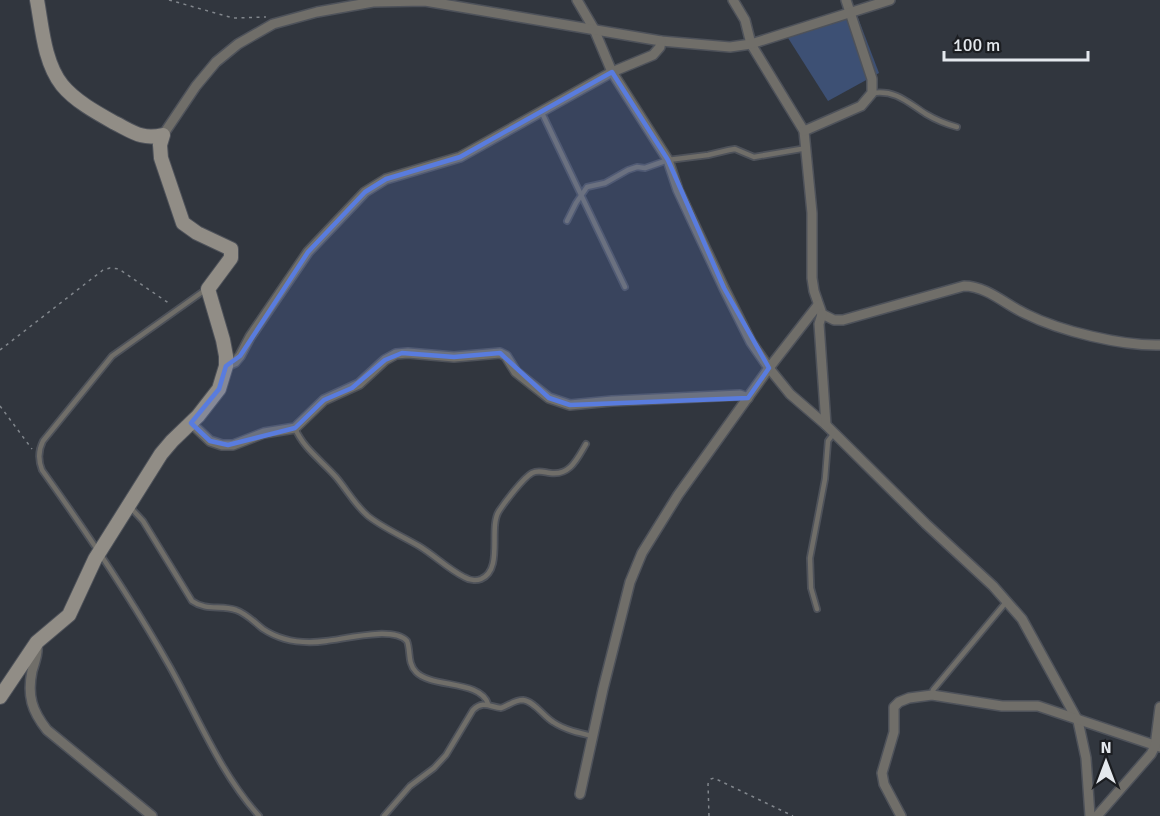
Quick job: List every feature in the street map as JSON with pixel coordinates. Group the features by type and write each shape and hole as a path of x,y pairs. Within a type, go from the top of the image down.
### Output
{"street":[{"path":"38,0 51,65 62,84 86,105 133,132 149,138 163,135"},
{"path":"733,0 745,20 751,44 804,131 812,213 812,278 820,310 826,425"},
{"path":"804,131 861,106 872,93 872,79 846,0"},
{"path":"0,697 37,642 69,615 100,551 161,454 191,423 219,388 226,366 223,340 208,289 231,258 231,249 197,233 183,223 161,158 160,145 163,135 196,86 216,62 238,44 273,24 317,12 373,2 426,1 661,41 730,47 751,44 890,0"},
{"path":"579,1 594,29 612,72 668,160 678,190 724,288 751,342 769,368 790,393 826,425 1007,601 1022,619 1078,721 1086,758 1090,816"},
{"path":"226,366 235,362 240,356 308,252 365,192 386,178 460,158 612,72 653,55 660,47 661,41"},
{"path":"820,310 834,320 843,320 964,286 972,286 1027,315 1074,333 1160,345"},
{"path":"580,794 630,582 642,554 678,495 769,368 820,310"},
{"path":"191,423 210,441 228,445 264,433 295,428 324,400 352,388 366,379 385,360 402,353 454,357 500,353 506,356 516,372 549,398 570,405 740,395 748,398"},
{"path":"37,642 38,653 31,691 34,714 47,730 152,816"},
{"path":"901,816 884,784 882,773 894,732 894,707 909,698 932,695 1002,706 1038,706 1157,746"},
{"path":"1097,816 1157,746 1160,707"}],"lane":[{"path":"872,93 887,92 902,96 930,116 957,127"},
{"path":"542,113 625,287"},
{"path":"567,221 587,187 605,183 628,170 638,167 645,168 668,160 735,149 754,157 807,148"},
{"path":"208,289 119,350 105,363 46,437 39,450 39,461 42,470 100,551 169,666 229,778 259,816"},
{"path":"295,428 302,442 335,476 355,504 369,517 420,547 462,576 475,580 483,578 490,572 495,551 494,527 497,515 525,479 537,471 554,473 567,470 572,467 586,444"},
{"path":"817,609 811,588 810,558 825,479 828,441 834,433"},
{"path":"129,506 143,521 196,604 206,608 237,611 265,630 290,640 324,642 349,637 398,634 407,641 411,664 419,675 471,690 485,699 488,704"},
{"path":"932,695 933,690 1007,601"},
{"path":"384,816 410,786 434,768 446,755 476,707 488,704 501,708 525,700 560,726 593,736"}],"path":[{"path":"169,0 233,18 263,17 269,19 273,24"},
{"path":"0,350 103,270 110,268 119,269 177,309"},
{"path":"0,406 30,448 39,450"},
{"path":"709,816 708,784 714,778 793,816"}],"highlighted area":[{"path":"612,72 668,160 724,288 769,368 748,398 570,405 549,398 500,353 454,357 402,353 385,360 352,388 324,400 295,428 228,445 210,441 191,423 219,389 226,366 240,356 308,252 365,192 386,179 460,157"}],"shaded area":[{"path":"855,10 879,73 828,101 783,30"}]}
